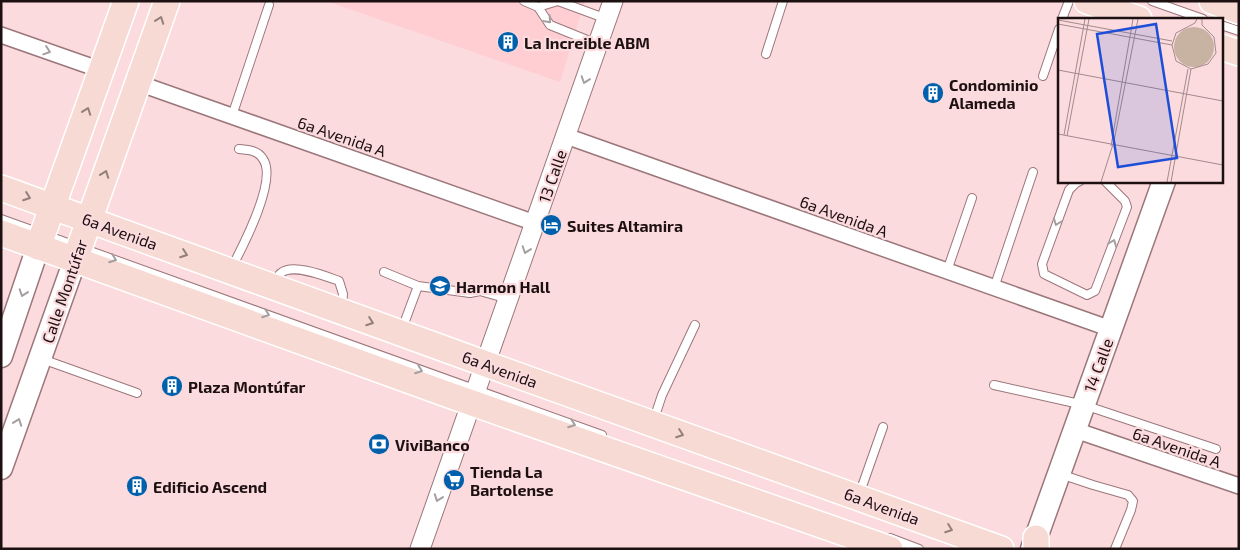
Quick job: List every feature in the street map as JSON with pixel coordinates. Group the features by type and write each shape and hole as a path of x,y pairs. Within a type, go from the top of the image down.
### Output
{"main road":[{"path":"1,356 126,1"},
{"name":"Calle Montúfar","path":"1,468 166,1"},
{"path":"1087,1 1136,18"},
{"path":"1222,47 1239,53"},
{"name":"14 Calle","path":"1035,545 1164,182"},
{"name":"6a Avenida","path":"1,188 1000,549"},
{"path":"1,233 41,241 474,397 886,542"}],"street":[{"name":"13 Calle","path":"420,549 613,1"},
{"path":"1,35 101,70"},
{"name":"6a Avenida A","path":"138,83 535,223"},
{"name":"6a Avenida A","path":"566,136 1111,330"},
{"name":"6a Avenida A","path":"1075,430 1239,486"}],"lane":[{"path":"524,1 538,6 558,2 607,19"},
{"path":"766,54 783,1"},
{"path":"1062,18 1069,1"},
{"path":"1152,1 1200,18"},
{"path":"232,116 270,5"},
{"path":"538,6 550,25 598,44"},
{"path":"1225,11 1239,31"},
{"path":"1043,76 1058,32"},
{"path":"230,271 252,226 262,199 266,179 265,161 259,154 250,150 239,149"},
{"path":"994,288 1033,172"},
{"path":"1078,182 1069,190 1042,264 1042,269 1044,274 1087,294 1095,291 1127,207 1125,201 1106,182"},
{"path":"947,271 972,198"},
{"path":"1,219 41,241"},
{"path":"384,272 418,286 470,293 480,291 509,299"},
{"path":"400,333 418,286"},
{"path":"653,424 662,395 695,325"},
{"path":"40,358 137,393"},
{"path":"994,385 1084,405 1216,449"},
{"path":"474,397 606,436"},
{"path":"858,497 883,427"},
{"path":"1059,474 1128,494 1133,501 1116,549"},
{"path":"886,542 920,549"}],"shaded area":[{"name":"La Increible ABM","path":"326,1 585,1 560,82"}],"place":[{"name":"La Increible ABM","path":"508,42"},
{"name":"Condominio Alameda","path":"933,93"},
{"name":"Suites Altamira","path":"551,225"},
{"name":"Harmon Hall","path":"440,286"},
{"name":"Plaza Montúfar","path":"172,386"},
{"name":"ViviBanco","path":"379,444"},
{"name":"Tienda La Bartolense","path":"454,480"},
{"name":"Edificio Ascend","path":"137,486"}]}
